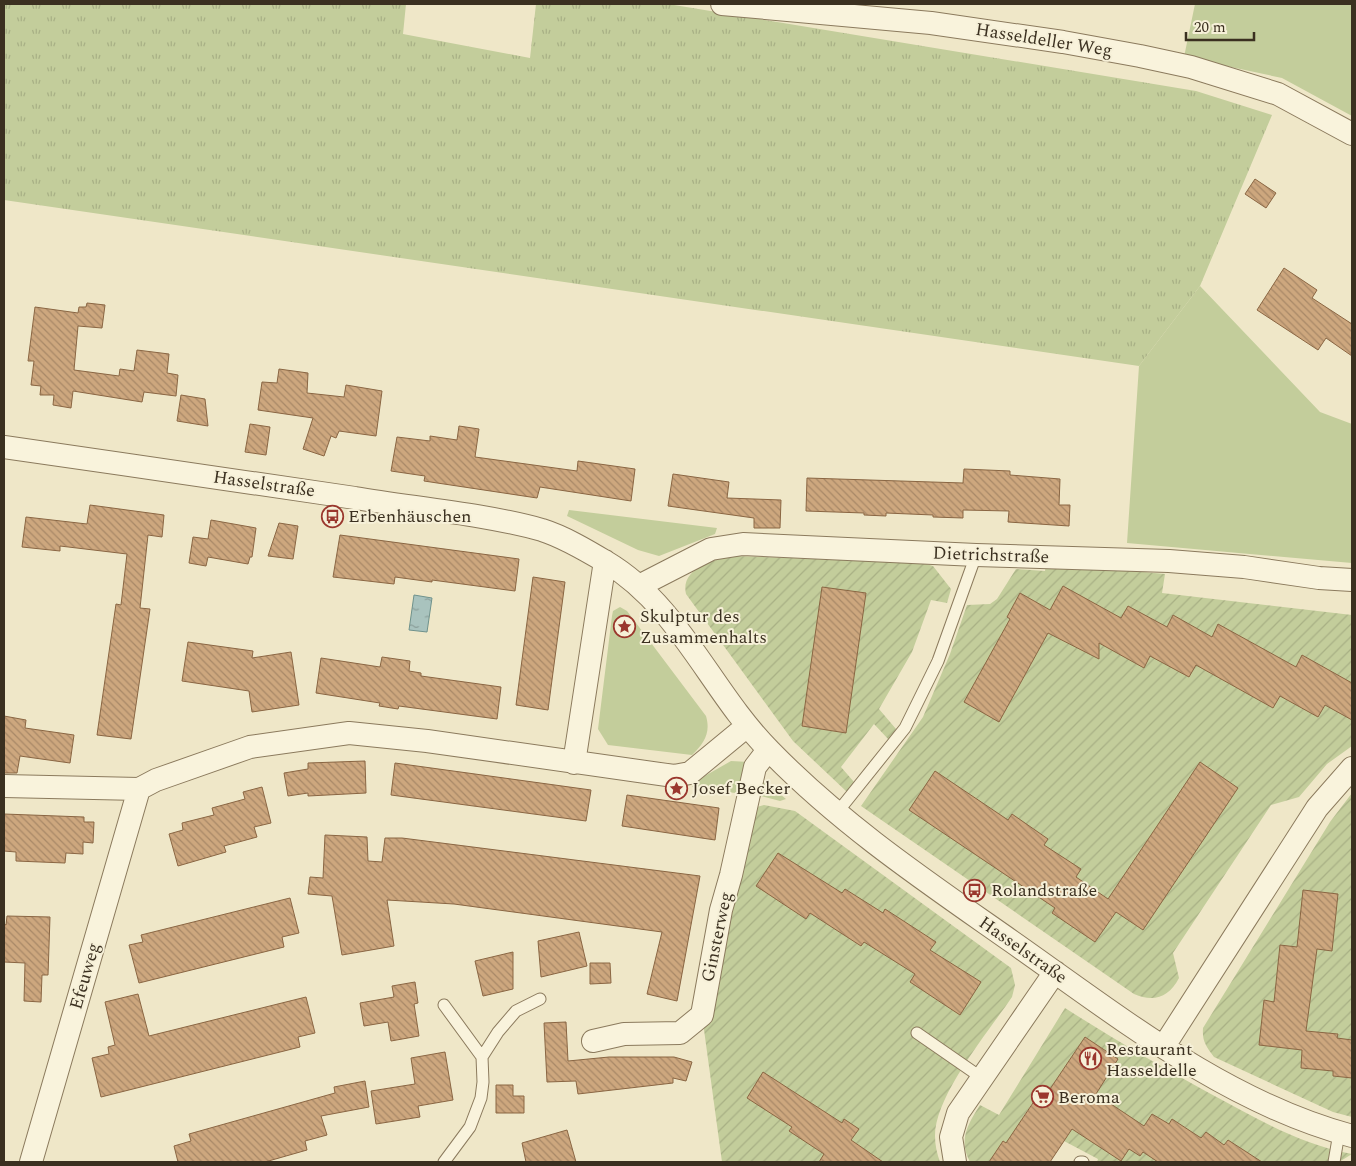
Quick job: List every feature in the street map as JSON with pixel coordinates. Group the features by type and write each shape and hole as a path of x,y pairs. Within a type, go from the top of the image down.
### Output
{"street":[{"name":"Hasseldeller Weg","path":"722,4 931,23 1063,42 1140,56 1192,67 1278,94 1352,134"},
{"name":"Hasselstraße","path":"4,447 279,486 496,520 542,530 562,538 605,562 639,586 673,623 748,726 768,750 836,814 909,870 1055,972 1219,1081 1249,1096 1345,1135"},
{"name":"Dietrichstraße","path":"639,586 711,549 744,544 976,556 1170,562 1244,567 1318,578 1352,580"},
{"path":"574,762 605,562"},
{"path":"4,786 139,789 156,780 250,747 349,733 674,776 690,773 748,726"},
{"name":"Ginsterweg","path":"593,1041 624,1034 680,1033 702,1015 719,919 755,767 768,750"},
{"path":"1164,1046 1317,808 1352,768"},
{"name":"Efeuweg","path":"31,1162 139,789"},
{"path":"955,1162 952,1144 954,1125 965,1102 1055,972"}],"lane":[{"path":"836,814 905,728 938,661 976,556"},
{"path":"444,1162 470,1128 481,1098 482,1057 498,1032 516,1011 540,999"},
{"path":"444,1005 482,1057"},
{"path":"917,1033 982,1078"},
{"path":"1334,1162 1345,1135"}],"green space":[{"path":"4,4 406,4 403,34 530,58 536,4 668,4 1196,91 1272,115 1200,286 1139,366 4,200"},
{"path":"1195,4 1352,4 1352,116 1282,78 1184,57"},
{"path":"1200,286 1320,412 1352,424 1352,563 1127,543 1139,366"},
{"path":"569,510 717,528 715,534 659,556 638,550 567,516"},
{"path":"735,556 923,563 933,566 951,589 947,603 931,600 912,652 879,709 896,729 889,740 874,724 841,767 854,782 847,792 793,741 686,594 688,578 694,571 709,562"},
{"path":"1046,563 1165,574 1162,593 1352,615 1352,746 1327,764 1299,797 1271,805 1173,953 1179,978 1175,985 1166,994 1154,998 1141,997 1134,994 861,806 923,717 950,654 967,605 990,604 997,599 1016,569 1045,571"},
{"path":"620,607 627,611 706,716 707,733 700,746 692,755 608,745 598,729 612,616 613,611"},
{"path":"731,761 749,762 742,794 692,787 696,781"},
{"path":"764,781 786,799 780,801 757,795 759,785"},
{"path":"1352,793 1352,1117 1333,1112 1214,1057 1205,1043 1203,1028 1330,822"},
{"path":"764,805 795,811 1011,968 1015,985 1012,997 953,1083 937,1120 935,1136 940,1162 722,1162 702,1015 746,810"},
{"path":"1065,1008 1154,1062 1261,1121 1314,1144 1352,1154 1339,1162 1097,1162 1098,1159 1064,1141 1118,1059 1085,1037 1048,1092 1042,1088 1022,1119 1016,1149 1003,1141 989,1162 970,1162 966,1154 966,1132 980,1105 999,1115"}],"water":[{"path":"414,595 432,598 427,632 409,630"}],"building":[{"path":"1255,179 1276,193 1266,208 1245,194"},
{"path":"1284,268 1317,290 1312,298 1352,324 1352,356 1326,338 1318,350 1257,310"},
{"path":"87,303 105,305 102,328 78,326 74,370 119,376 120,369 134,371 137,350 169,354 167,373 178,375 176,396 144,392 142,402 73,391 71,408 53,405 54,395 40,395 41,386 31,385 34,361 28,361 35,307 78,313 79,307 86,307"},
{"path":"279,369 308,373 307,393 344,397 346,385 382,391 376,436 339,431 336,438 331,436 324,456 303,449 313,418 258,410 262,382 277,383"},
{"path":"181,395 205,399 208,426 177,421"},
{"path":"250,424 270,427 266,455 245,452"},
{"path":"459,426 479,429 475,457 577,471 578,461 635,469 631,501 540,487 537,498 424,481 425,476 391,471 397,437 430,441 430,436 457,440"},
{"path":"964,469 1010,471 1010,475 1060,479 1059,505 1070,505 1069,526 1008,522 1009,511 963,510 963,518 933,517 933,515 886,513 886,516 864,515 864,513 806,511 807,478 963,483"},
{"path":"673,474 729,482 727,498 781,500 780,528 754,528 754,518 668,506"},
{"path":"90,505 164,515 162,537 148,535 140,608 150,609 131,739 97,735 116,604 121,605 127,554 60,546 60,551 22,547 26,517 87,524"},
{"path":"211,520 256,528 252,557 250,557 248,564 208,557 206,566 189,563 193,537 208,539"},
{"path":"279,523 298,526 293,559 268,556"},
{"path":"340,535 519,559 515,591 395,577 394,584 333,577"},
{"path":"533,577 565,582 548,710 516,705"},
{"path":"1063,586 1121,618 1128,606 1167,627 1173,615 1212,637 1218,624 1296,667 1302,655 1352,683 1352,720 1325,705 1318,717 1280,696 1273,708 1196,665 1189,677 1150,656 1144,668 1099,643 1099,659 1048,633 999,722 964,702 1010,619 1007,617 1020,593 1050,610"},
{"path":"822,587 866,593 846,733 802,726"},
{"path":"188,642 253,651 252,658 291,652 299,705 252,712 249,691 182,681"},
{"path":"382,657 410,661 409,671 421,673 421,676 501,687 497,719 399,706 398,709 379,706 380,703 316,693 321,658 380,667"},
{"path":"4,716 26,720 25,728 74,735 70,763 20,756 17,773 4,773"},
{"path":"365,761 366,793 308,796 308,793 288,796 284,773 308,769 308,763"},
{"path":"1200,762 1238,788 1143,930 1116,912 1095,942 1052,913 1055,908 909,810 935,771 1008,820 1012,814 1048,839 1044,845 1081,869 1076,877 1108,899"},
{"path":"395,763 591,790 586,821 391,795"},
{"path":"262,787 271,823 254,827 257,837 224,846 226,852 178,866 169,834 183,830 182,823 214,815 212,808 245,799 243,792"},
{"path":"627,795 719,808 715,840 622,826"},
{"path":"4,814 84,817 84,822 94,822 93,843 83,842 83,854 66,853 65,863 16,861 16,852 4,851"},
{"path":"325,835 367,837 368,861 382,862 385,838 402,838 700,876 677,1001 647,994 662,932 454,904 387,900 394,946 342,955 332,896 308,894 310,877 323,878"},
{"path":"778,853 842,893 845,889 883,913 885,909 936,942 930,950 981,982 960,1015 910,982 915,974 864,942 861,946 810,913 806,919 756,886"},
{"path":"1303,890 1338,894 1332,951 1317,949 1306,1031 1338,1034 1337,1038 1352,1040 1352,1078 1333,1076 1333,1071 1301,1068 1302,1050 1259,1045 1264,1000 1274,1002 1280,945 1297,947"},
{"path":"290,898 299,933 282,937 284,947 139,983 129,945 143,942 141,935"},
{"path":"7,916 50,917 48,975 42,975 41,1002 24,1001 25,963 4,962 4,924 6,925"},
{"path":"579,932 587,966 541,977 538,941"},
{"path":"513,952 513,989 483,996 475,961"},
{"path":"590,963 610,963 611,983 590,984"},
{"path":"415,982 418,1003 414,1004 419,1036 391,1041 388,1022 364,1026 360,1003 394,997 392,986"},
{"path":"138,994 149,1036 306,997 315,1033 298,1037 300,1047 101,1097 92,1058 109,1054 108,1047 115,1045 105,1002"},
{"path":"566,1022 568,1061 609,1057 674,1057 692,1062 686,1081 673,1078 673,1083 578,1094 576,1081 547,1082 544,1023"},
{"path":"1085,1037 1118,1059 1096,1094 1144,1126 1152,1114 1169,1124 1172,1119 1201,1138 1206,1132 1224,1145 1228,1140 1262,1162 1158,1162 1143,1152 1140,1156 1129,1149 1121,1161 1072,1129 1050,1162 989,1162 1003,1141 1006,1143 1043,1088 1048,1092"},
{"path":"445,1052 453,1100 418,1106 420,1117 376,1124 371,1091 415,1084 411,1058"},
{"path":"763,1072 842,1123 844,1119 859,1129 851,1140 883,1162 819,1162 824,1154 789,1131 792,1127 747,1098"},
{"path":"365,1081 369,1107 321,1116 327,1135 305,1141 307,1150 265,1162 178,1162 174,1146 191,1141 189,1134 335,1093 334,1087"},
{"path":"496,1085 513,1085 513,1096 524,1096 524,1113 496,1113"},
{"path":"567,1130 576,1162 526,1162 522,1143"}],"place":[{"name":"Erbenhäuschen","path":"332,516"},
{"name":"Skulptur des Zusammenhalts","path":"624,626"},
{"name":"Josef Becker","path":"676,788"},
{"name":"Rolandstraße","path":"975,890"},
{"name":"Restaurant Hasseldelle","path":"1090,1059"},
{"name":"Beroma","path":"1042,1097"}]}
